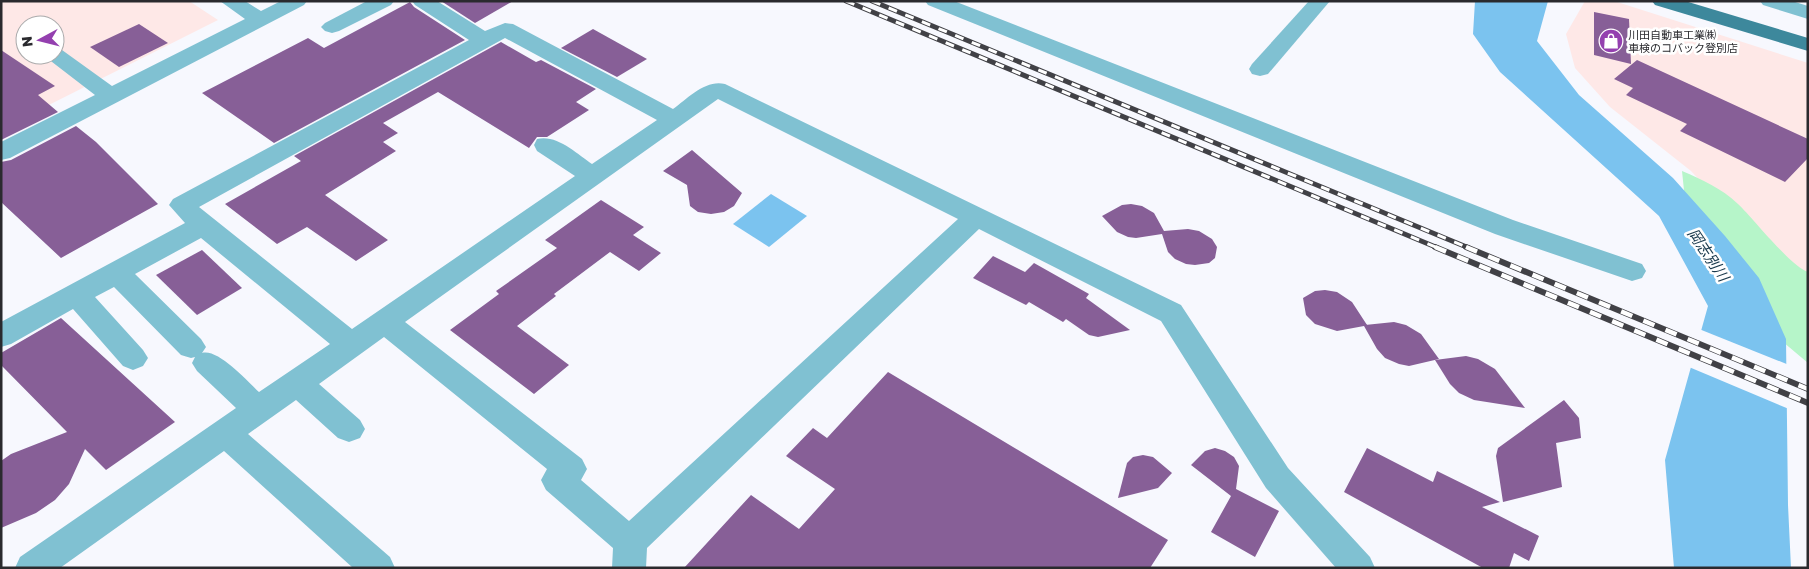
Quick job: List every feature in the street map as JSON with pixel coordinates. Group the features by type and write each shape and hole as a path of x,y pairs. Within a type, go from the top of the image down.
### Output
{"main road":[{"path":"1662,1 1808,45"}],"street":[{"path":"230,1 260,20"},
{"path":"1,152 297,1"},
{"path":"332,28 384,1"},
{"path":"422,1 485,40"},
{"path":"935,1 1504,227 1632,271"},
{"path":"1260,69 1320,1"},
{"path":"1770,1 1808,13"},
{"path":"352,345 203,225 182,205 505,29 674,119"},
{"path":"65,63 111,96"},
{"path":"32,568 717,89 1171,313 1277,478 1358,568"},
{"path":"546,145 593,176"},
{"path":"385,322 571,469 557,480 629,555 976,217"},
{"path":"1,336 203,225"},
{"path":"117,273 199,355 258,410"},
{"path":"77,295 133,358"},
{"path":"298,382 349,429"},
{"path":"226,433 378,568"}],"shaded area":[{"path":"1,1 189,1 218,20 1,129"},
{"path":"1585,1 1614,1 1808,63 1808,291 1755,240 1691,171 1610,107 1575,68 1566,34"}],"green space":[{"path":"1682,171 1712,185 1732,198 1782,252 1800,268 1808,272 1808,363 1771,332 1685,200"}],"water":[{"name":"岡志別川","path":"1475,1 1548,1 1537,41 1579,95 1673,178 1725,236 1759,278 1786,339 1788,505 1791,568 1674,568 1665,460 1708,306 1659,216 1500,72 1473,34"},
{"path":"771,194 807,216 769,247 733,224"}],"pier":[{"path":"1699,329 1789,365 1789,409 1689,367"}],"building":[{"path":"441,1 513,1 475,23"},
{"path":"410,2 414,7 465,40 274,143 202,93 308,38 324,48"},
{"path":"1594,12 1629,19 1631,64 1594,55"},
{"path":"139,24 168,43 119,67 90,47"},
{"path":"593,29 647,59 617,77 561,48"},
{"path":"501,42 536,62 541,60 596,89 576,102 589,110 547,137 537,137 529,148 438,92 383,123 398,133 383,142 396,151 325,195 388,240 356,261 307,227 277,244 225,204 301,161 294,156"},
{"path":"1,50 15,59 15,65 24,65 55,86 38,95 58,112 1,140"},
{"path":"1637,60 1808,139 1808,158 1785,182 1680,131 1687,124 1626,95 1633,88 1614,79"},
{"path":"76,126 96,142 158,204 61,258 1,202 1,162 11,160"},
{"path":"692,150 742,193 734,206 724,212 711,214 698,212 690,206 687,185 663,171"},
{"path":"601,200 644,227 633,235 661,253 639,271 610,252 554,294 556,296 517,326 569,365 534,394 450,330 499,294 496,291 557,248 545,240"},
{"path":"1122,205 1142,206 1154,213 1164,231 1188,229 1199,231 1212,239 1217,247 1215,258 1209,263 1186,264 1175,259 1168,252 1162,234 1136,238 1128,237 1117,232 1102,216"},
{"path":"202,250 242,288 197,315 156,275"},
{"path":"993,256 1025,272 1034,263 1089,294 1086,298 1130,330 1098,337 1089,335 1066,319 1063,322 1029,302 1026,305 973,278"},
{"path":"1315,291 1337,292 1352,302 1367,325 1394,322 1406,325 1421,334 1439,359 1409,366 1399,364 1385,358 1377,349 1364,326 1337,331 1315,324 1306,315 1303,298"},
{"path":"61,318 175,422 106,470 85,449 69,484 55,500 36,513 1,528 1,461 11,454 67,432 1,365 1,353"},
{"path":"1466,356 1478,359 1495,369 1525,408 1474,400 1459,393 1450,384 1435,360"},
{"path":"888,372 1168,540 1150,568 684,568 751,495 799,529 835,489 786,456 813,428 827,438"},
{"path":"1564,400 1579,418 1581,438 1556,443 1562,487 1503,502 1496,456 1498,448"},
{"path":"1215,448 1225,451 1234,457 1239,466 1236,489 1279,511 1255,557 1211,532 1231,496 1191,465 1205,451"},
{"path":"1367,448 1433,482 1437,471 1500,502 1482,507 1539,536 1529,561 1514,553 1509,568 1483,568 1344,492"},
{"path":"1143,455 1153,457 1172,473 1158,488 1118,498 1127,463 1133,457"}],"railway":[{"path":"846,1 1438,248"},
{"path":"872,1 1469,248"},
{"path":"1435,247 1808,403"},
{"path":"1466,247 1808,389"}],"place":[{"name":"川田自動車工業㈱ 車検のコバック登別店","path":"1611,41"}]}
